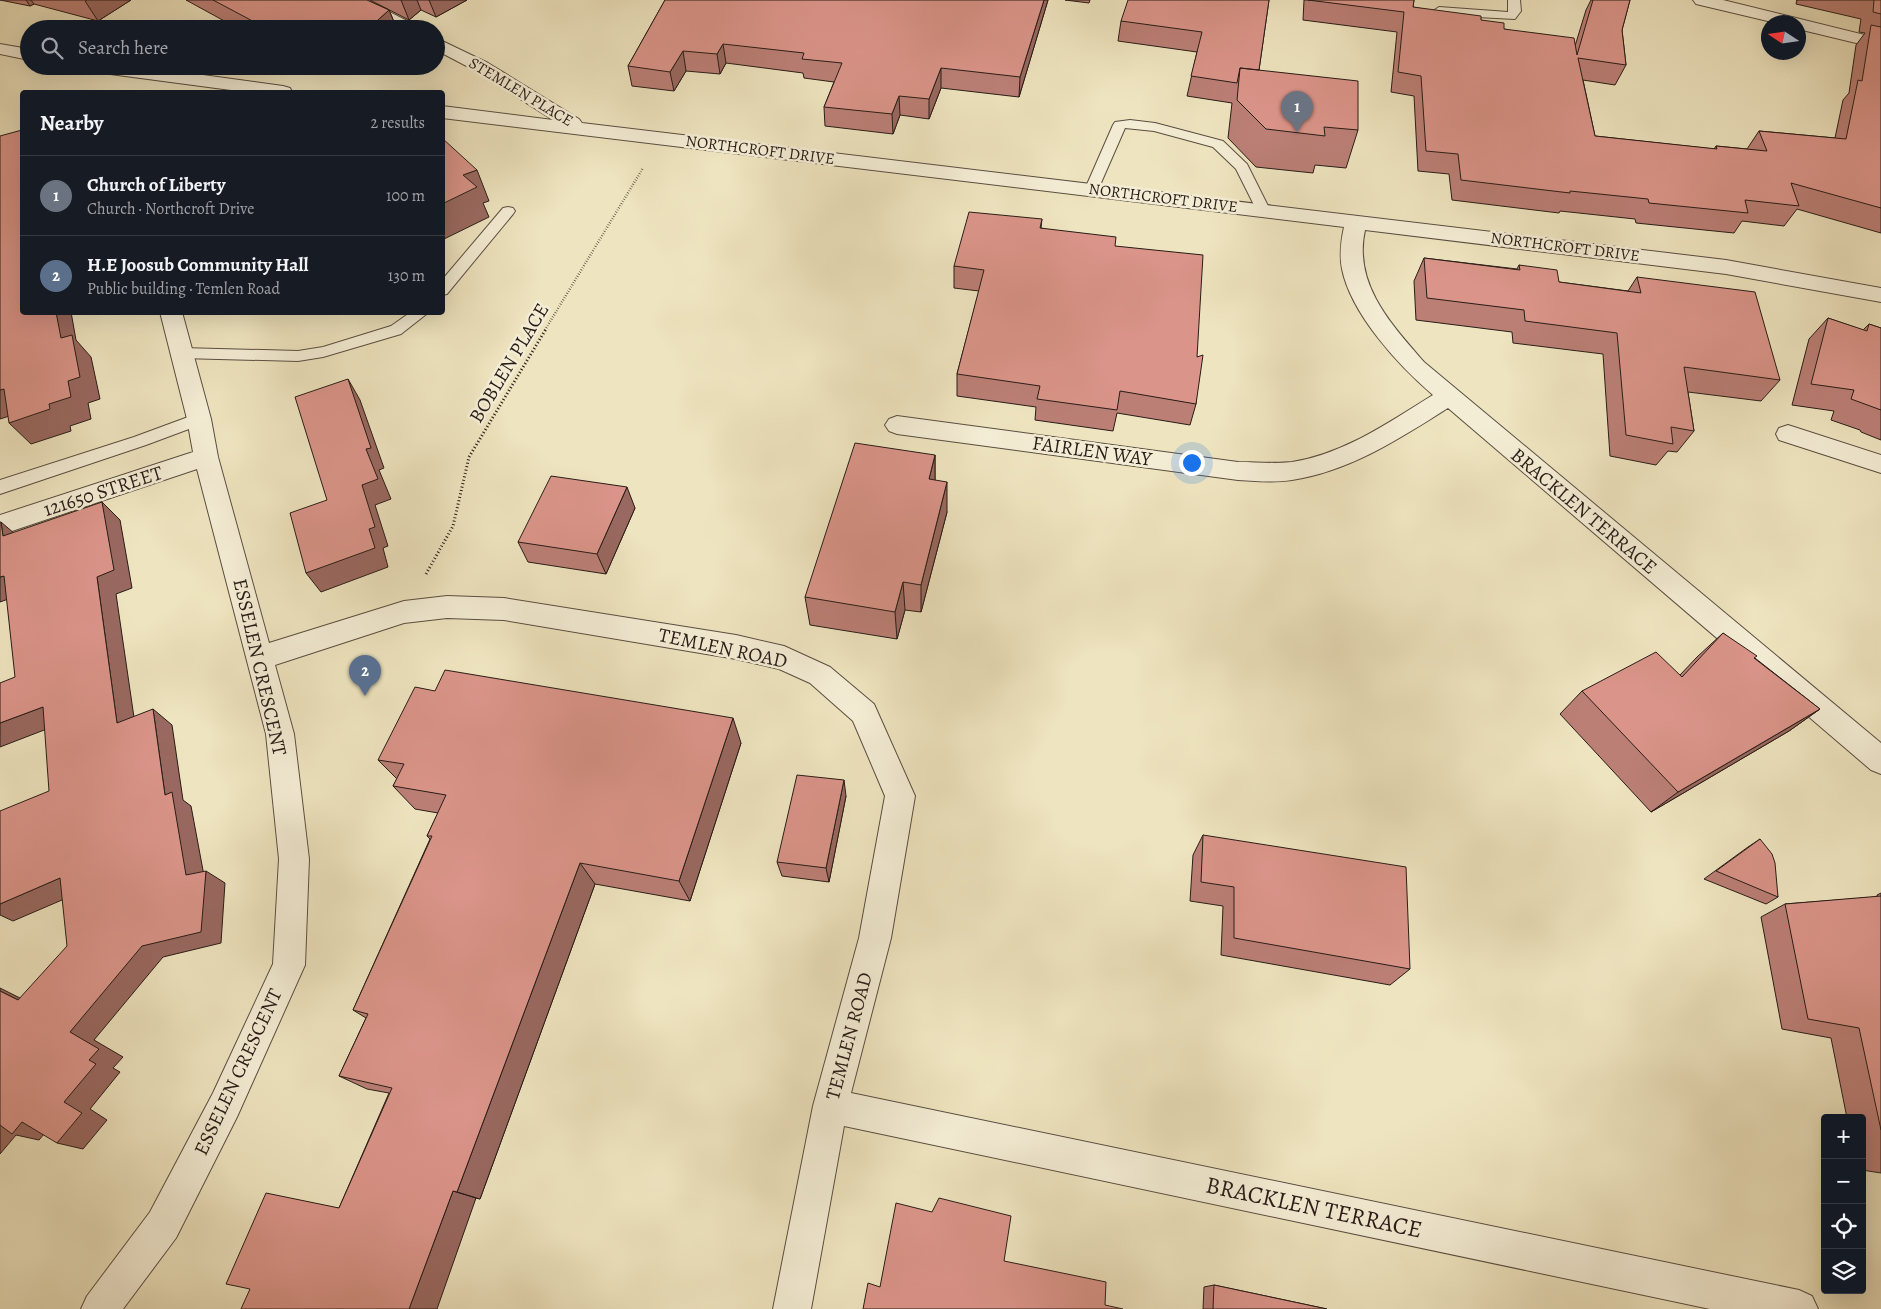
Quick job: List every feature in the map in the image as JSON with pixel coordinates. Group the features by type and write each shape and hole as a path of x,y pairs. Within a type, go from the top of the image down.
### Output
{"street":[{"path":"353,0 392,20"},
{"path":"1702,0 1763,15"},
{"path":"1806,26 1881,44"},
{"name":"STEMLEN PLACE","path":"445,48 482,67 580,128"},
{"path":"0,50 20,53"},
{"path":"142,75 215,89 238,90"},
{"name":"NORTHCROFT DRIVE","path":"445,112 1726,267 1881,295"},
{"name":"BRACKLEN TERRACE","path":"1356,221 1351,256 1357,284 1386,334 1416,368 1881,761"},
{"name":"ESSELEN CRESCENT","path":"100,1309 163,1225 225,1105 289,965 294,859 280,734 206,457 199,419 172,315"},
{"name":"FAIRLEN WAY","path":"897,425 1238,471 1291,471 1334,461 1375,441 1449,397"},
{"path":"1788,434 1881,464"},
{"name":"121650 STREET","path":"0,524 206,457"},
{"name":"TEMLEN ROAD","path":"260,658 404,612 447,608 504,609 736,647 784,658 820,675 864,713 900,796 875,938 830,1106 792,1309"},
{"name":"BRACKLEN TERRACE","path":"830,1106 1798,1309"}],"lane":[{"path":"1432,11 1510,16 1515,11 1514,0"},
{"path":"1092,189 1120,125 1130,124 1155,128 1218,144 1242,167 1263,210"},
{"path":"445,286 508,211"},
{"path":"181,353 298,356 323,352 396,330 418,315"},
{"path":"0,487 140,441 199,419"}],"path":[{"name":"BOBLEN PLACE","path":"404,612 454,526 469,457 661,138"}],"building":[{"path":"213,0 367,0 389,10 378,20 251,20"},
{"path":"665,0 1044,0 1020,77 941,68 929,99 899,96 892,114 824,107 842,63 802,59 804,53 723,44 717,54 683,51 670,72 628,66"},
{"path":"1128,0 1269,0 1259,70 1240,68 1237,83 1191,76 1202,32 1121,21"},
{"path":"1308,0 1414,0 1413,7 1481,16 1481,20 1504,23 1504,29 1574,38 1577,55 1593,0 1630,0 1622,30 1626,65 1578,58 1595,136 1717,149 1716,146 1767,151 1759,131 1846,139 1858,80 1862,81 1871,25 1881,27 1881,208 1791,183 1799,206 1745,200 1748,213 1649,203 1648,199 1570,191 1570,193 1461,180 1458,154 1426,151 1421,76 1398,72 1404,12"},
{"path":"1874,0 1881,0 1881,14 1873,12"},
{"path":"1240,68 1358,81 1358,130 1324,127 1325,136 1266,129 1237,100"},
{"path":"20,131 20,315 57,315 61,338 72,335 80,377 68,381 71,397 49,404 50,409 9,423 4,389 0,390 0,136"},
{"path":"445,141 477,170 463,175 477,187 445,203"},
{"path":"969,212 1042,219 1040,228 1116,237 1115,246 1203,255 1197,357 1203,355 1196,404 1120,391 1117,410 1037,399 1040,386 957,374 984,270 954,266"},
{"path":"1424,258 1520,270 1519,265 1557,270 1559,282 1641,293 1637,277 1755,292 1780,380 1684,367 1694,431 1671,427 1673,444 1626,435 1617,333 1525,321 1524,310 1427,298"},
{"path":"1828,318 1867,331 1869,324 1881,328 1881,410 1851,399 1854,390 1811,384"},
{"path":"348,379 371,448 366,449 378,479 362,485 375,527 369,529 375,548 306,573 290,513 327,500 295,397"},
{"path":"855,443 935,455 929,479 947,482 921,585 903,582 895,612 805,597"},
{"path":"551,476 627,487 597,554 518,542"},
{"path":"102,502 114,570 97,577 117,723 153,709 165,795 172,792 186,875 206,871 201,932 142,946 70,1032 99,1049 89,1060 96,1064 64,1102 82,1113 57,1143 22,1122 12,1134 0,1125 0,991 18,1000 67,946 60,878 0,904 0,811 49,791 43,707 0,723 0,683 15,677 4,576 0,577 0,522 3,536"},
{"path":"1723,633 1757,656 1754,658 1820,709 1678,792 1582,691 1656,652 1682,677"},
{"path":"445,670 733,718 679,881 580,863 457,1192 453,1191 409,1309 241,1309 250,1289 226,1284 266,1193 339,1208 392,1088 339,1076 368,1014 353,1010 432,836 427,836 446,795 393,786 404,764 378,760 415,687 435,691"},
{"path":"797,775 844,780 826,868 777,862"},
{"path":"1203,835 1406,867 1410,969 1234,938 1234,887 1201,882"},
{"path":"1760,839 1772,854 1775,863 1778,897 1716,871"},
{"path":"1881,896 1881,1130 1859,1028 1808,1019 1785,904"},
{"path":"939,1198 1011,1216 1004,1261 1106,1282 1105,1305 1123,1309 863,1309 868,1283 880,1287 896,1203 932,1212"},
{"path":"1214,1285 1327,1309 1213,1309"}],"place":[{"name":"Church of Liberty","path":"1297,132"},
{"name":"H.E Joosub Community Hall","path":"365,696"}]}
